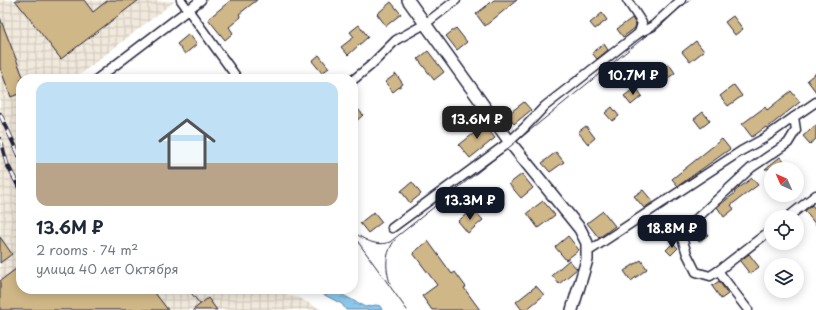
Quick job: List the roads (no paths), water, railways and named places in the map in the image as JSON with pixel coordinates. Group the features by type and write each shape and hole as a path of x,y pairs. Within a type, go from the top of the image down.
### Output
{"main road":[{"path":"408,0 509,142 580,229 587,243 587,260 572,310"}],"street":[{"path":"181,0 234,74"},
{"path":"103,74 201,0"},
{"path":"358,76 396,40 425,24 456,0"},
{"path":"627,0 642,23 639,32"},
{"path":"392,228 509,142 545,106 639,32 653,26 681,0"},
{"path":"587,250 592,249 742,151 763,139 816,102"},
{"path":"764,235 710,276 696,272 687,254 682,238 693,222 751,168 788,142 796,130 794,117"},
{"path":"797,210 816,195"},
{"path":"718,271 748,310"}],"water":[{"path":"323,294 341,294 365,307 376,305 380,306 382,310 346,310 342,304"}],"tram line":[{"path":"358,235 375,243 380,244 390,242 690,0"},
{"path":"390,283 387,271 387,260 389,250 395,240"},
{"path":"358,242 407,310"},
{"path":"192,294 200,304"}],"railway":[{"path":"0,114 16,148"},
{"path":"0,139 7,164 16,181"}]}
